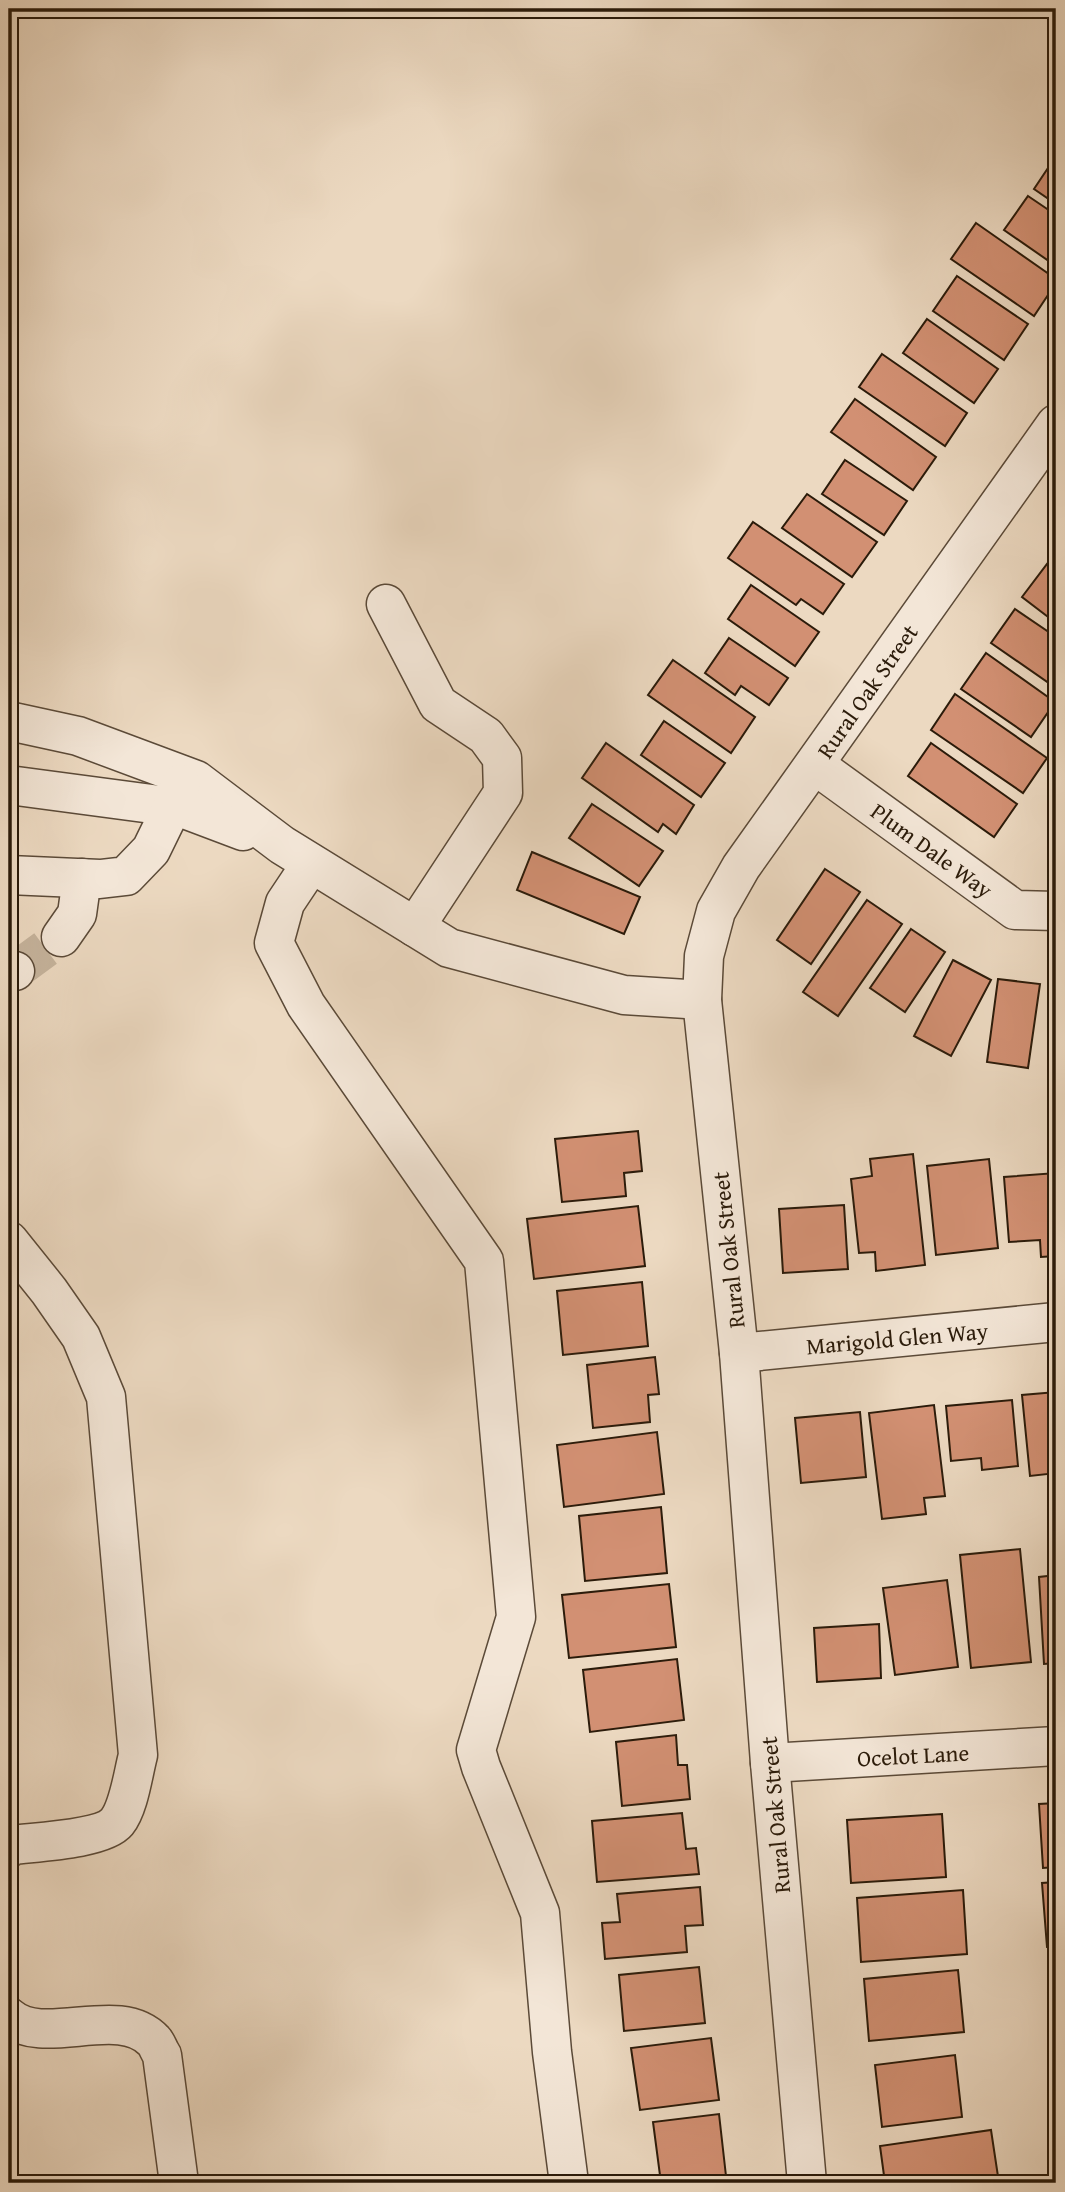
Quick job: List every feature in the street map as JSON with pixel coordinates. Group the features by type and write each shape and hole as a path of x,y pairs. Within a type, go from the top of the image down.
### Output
{"street":[{"name":"Rural Oak Street","path":"807,2183 738,1353 702,1000 704,956 716,911 741,867 1056,424"},
{"path":"387,604 438,704 486,736 502,758 503,793 415,927"},
{"path":"9,721 78,736 178,791"},
{"name":"Plum Dale Way","path":"815,765 1015,910 1056,911"},
{"path":"9,785 178,791 196,780 297,854 449,948 624,995 702,1000"},
{"path":"9,875 100,879 126,876 151,850 178,791"},
{"path":"297,854 274,943 306,1005 484,1261 516,1617 476,1750 540,1913 552,2052 569,2183"},
{"path":"61,937 77,914 82,878"},
{"path":"9,1241 81,1337 106,1397 138,1755 127,1799 117,1822 101,1833 13,1845 9,1848"},
{"name":"Marigold Glen Way","path":"738,1353 1056,1322"},
{"name":"Ocelot Lane","path":"770,1763 1056,1746"},
{"path":"9,2017 30,2028 119,2025 137,2029 154,2041 162,2055 179,2183"}],"building":[{"path":"1056,156 1056,204 1034,189"},
{"path":"1028,196 1056,215 1056,266 1004,230"},
{"path":"976,223 1056,279 1034,316 951,259"},
{"path":"957,276 1028,324 1004,360 933,311"},
{"path":"927,319 998,369 974,403 903,353"},
{"path":"882,354 967,413 945,446 859,387"},
{"path":"855,399 936,457 913,490 831,432"},
{"path":"845,460 907,501 884,535 822,494"},
{"path":"807,494 877,542 852,577 782,528"},
{"path":"753,522 844,584 823,614 801,599 796,605 728,558"},
{"path":"1047,564 1056,571 1056,623 1022,597"},
{"path":"751,585 819,632 795,666 728,619"},
{"path":"1015,609 1056,637 1056,688 991,643"},
{"path":"729,638 788,678 769,705 741,686 735,695 705,673"},
{"path":"986,653 1055,702 1031,737 961,689"},
{"path":"673,660 755,717 731,753 648,695"},
{"path":"955,694 1047,758 1023,793 931,730"},
{"path":"664,721 725,763 701,797 641,755"},
{"path":"606,743 694,805 676,834 663,824 658,832 582,778"},
{"path":"931,743 1017,804 994,837 908,776"},
{"path":"592,804 663,851 639,886 569,838"},
{"path":"532,852 640,897 624,934 517,890"},
{"path":"825,869 860,892 811,964 777,940"},
{"path":"867,900 902,924 838,1016 803,992"},
{"path":"911,929 945,952 905,1012 870,988"},
{"path":"953,960 991,980 951,1056 914,1036"},
{"path":"998,979 1040,984 1028,1068 987,1062"},
{"path":"1051,989 1056,989 1056,1095 1054,1095"},
{"path":"638,1131 642,1171 624,1173 626,1196 562,1202 555,1139"},
{"path":"913,1154 925,1265 876,1271 875,1252 859,1253 851,1179 872,1176 870,1159"},
{"path":"989,1159 998,1248 936,1255 927,1166"},
{"path":"1056,1173 1056,1256 1041,1257 1040,1240 1009,1242 1004,1177"},
{"path":"844,1205 848,1269 783,1273 779,1209"},
{"path":"638,1206 645,1266 534,1279 527,1219"},
{"path":"642,1282 648,1346 563,1355 557,1291"},
{"path":"655,1357 659,1394 648,1395 650,1422 593,1428 587,1365"},
{"path":"1056,1392 1056,1473 1030,1476 1022,1395"},
{"path":"1012,1400 1018,1466 982,1470 981,1458 951,1461 946,1406"},
{"path":"934,1405 945,1496 924,1498 926,1514 882,1519 869,1413"},
{"path":"860,1412 866,1477 801,1483 795,1418"},
{"path":"657,1432 664,1494 564,1507 557,1445"},
{"path":"661,1507 667,1573 585,1581 579,1516"},
{"path":"1020,1549 1031,1662 971,1668 960,1555"},
{"path":"1056,1575 1056,1663 1044,1664 1039,1577"},
{"path":"947,1580 958,1667 895,1675 883,1588"},
{"path":"669,1584 676,1647 569,1658 562,1595"},
{"path":"879,1624 881,1678 817,1682 814,1628"},
{"path":"677,1659 684,1720 590,1732 583,1670"},
{"path":"676,1735 678,1765 687,1765 690,1799 622,1806 616,1742"},
{"path":"1056,1803 1056,1867 1043,1868 1039,1804"},
{"path":"682,1813 686,1849 696,1848 699,1874 597,1882 592,1821"},
{"path":"942,1814 946,1877 851,1883 847,1820"},
{"path":"1056,1882 1056,1946 1047,1947 1042,1883"},
{"path":"700,1887 703,1925 685,1926 687,1952 605,1959 602,1923 620,1922 617,1894"},
{"path":"963,1890 967,1954 861,1962 857,1898"},
{"path":"699,1967 705,2023 624,2031 619,1975"},
{"path":"958,1970 964,2032 869,2041 864,1979"},
{"path":"1056,1992 1056,2026 1050,2027 1048,1993"},
{"path":"711,2038 719,2100 640,2110 631,2048"},
{"path":"955,2055 962,2117 882,2127 875,2065"},
{"path":"719,2114 726,2176 661,2183 653,2122"},
{"path":"991,2130 999,2183 885,2183 880,2146"}],"tunnel":[{"path":"15,971 61,937"}]}
